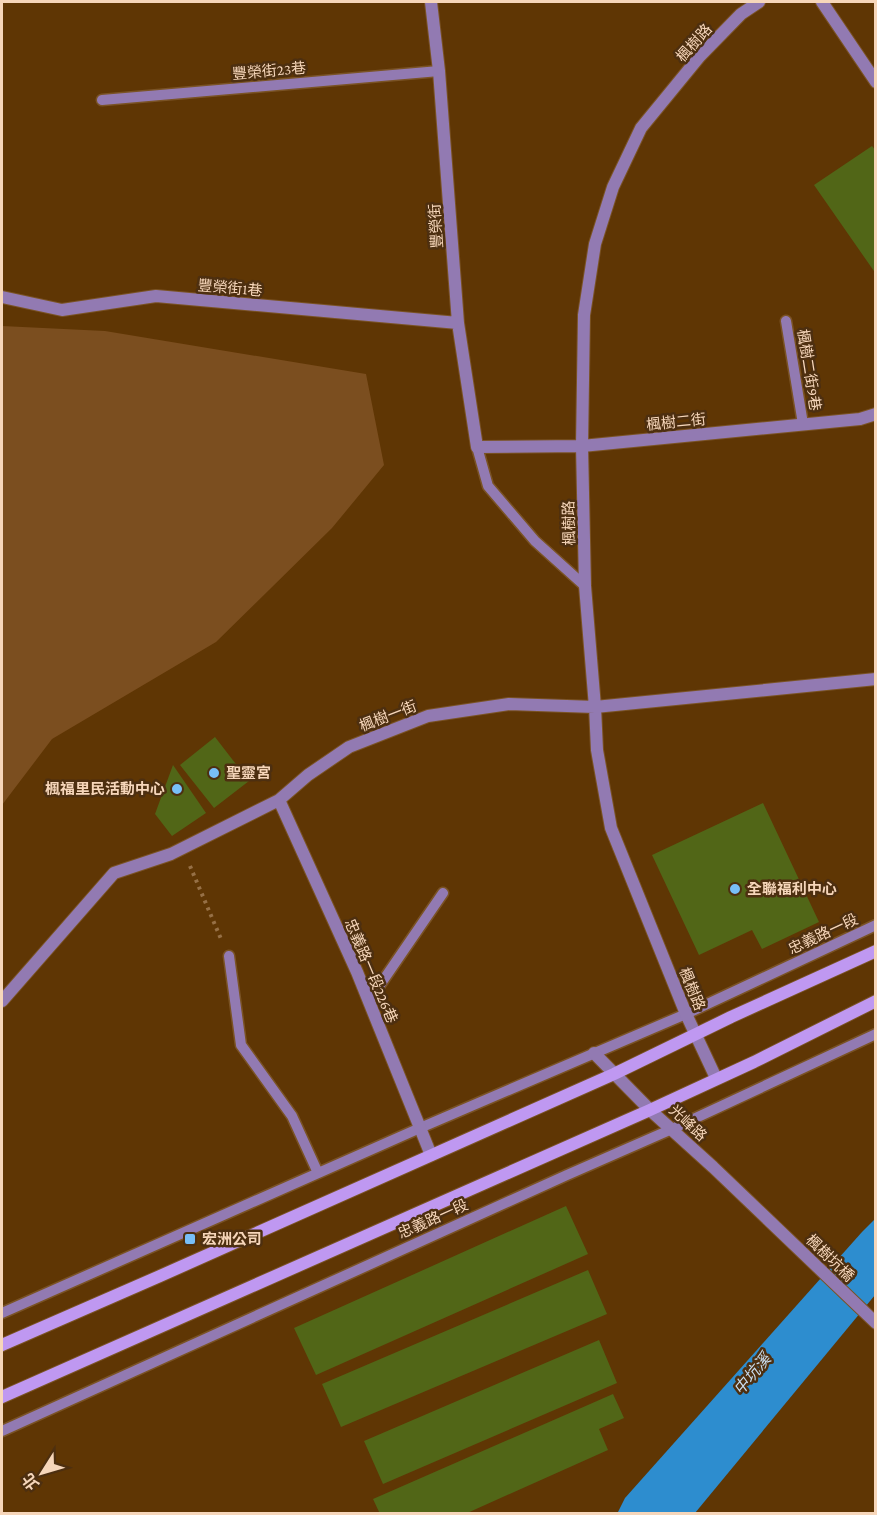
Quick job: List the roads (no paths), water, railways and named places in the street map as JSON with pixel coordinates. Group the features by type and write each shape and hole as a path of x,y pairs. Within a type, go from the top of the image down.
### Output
{"main road":[{"path":"2,1345 614,1074 876,951"},
{"name":"忠義路一段","path":"2,1397 650,1110 754,1062 876,1001"}],"street":[{"name":"豐榮街","path":"431,2 439,71 458,323 477,447"},
{"name":"楓樹路","path":"716,1078 686,1014 611,828 597,750 585,586 582,446 584,315 595,244 613,187 641,128 700,56 741,14 759,2"},
{"path":"822,2 876,82"},
{"name":"豐榮街1巷","path":"2,297 62,310 156,296 458,323"},
{"name":"楓樹二街","path":"477,447 582,446 860,419 876,414"},
{"name":"楓樹一街","path":"2,1001 114,873 171,854 279,800 308,775 349,747 428,716 509,704 595,707 876,679"},
{"name":"忠義路一段226巷","path":"279,800 369,1000 431,1155"},
{"name":"光峰路","path":"594,1053 650,1110 763,1215"},
{"name":"楓樹坑橋","path":"763,1215 876,1323"}],"lane":[{"name":"豐榮街23巷","path":"102,100 439,71"},
{"name":"楓樹二街9巷","path":"786,321 803,424"},
{"path":"477,447 488,486 535,540 585,586"},
{"path":"369,1000 443,893"},
{"name":"忠義路一段","path":"318,1173 686,1014 876,925"},
{"path":"2,1313 318,1173 292,1116 241,1045 229,957"},
{"name":"忠義路一段","path":"2,1431 672,1129 876,1034"}],"water":[{"name":"中坑溪","path":"875,1219 875,1295 695,1513 617,1514 625,1498"}],"place":[{"name":"聖靈宮","path":"214,773"},
{"name":"楓福里民活動中心","path":"177,789"},
{"name":"全聯福利中心","path":"735,889"},
{"name":"宏洲公司","path":"190,1239"}]}
